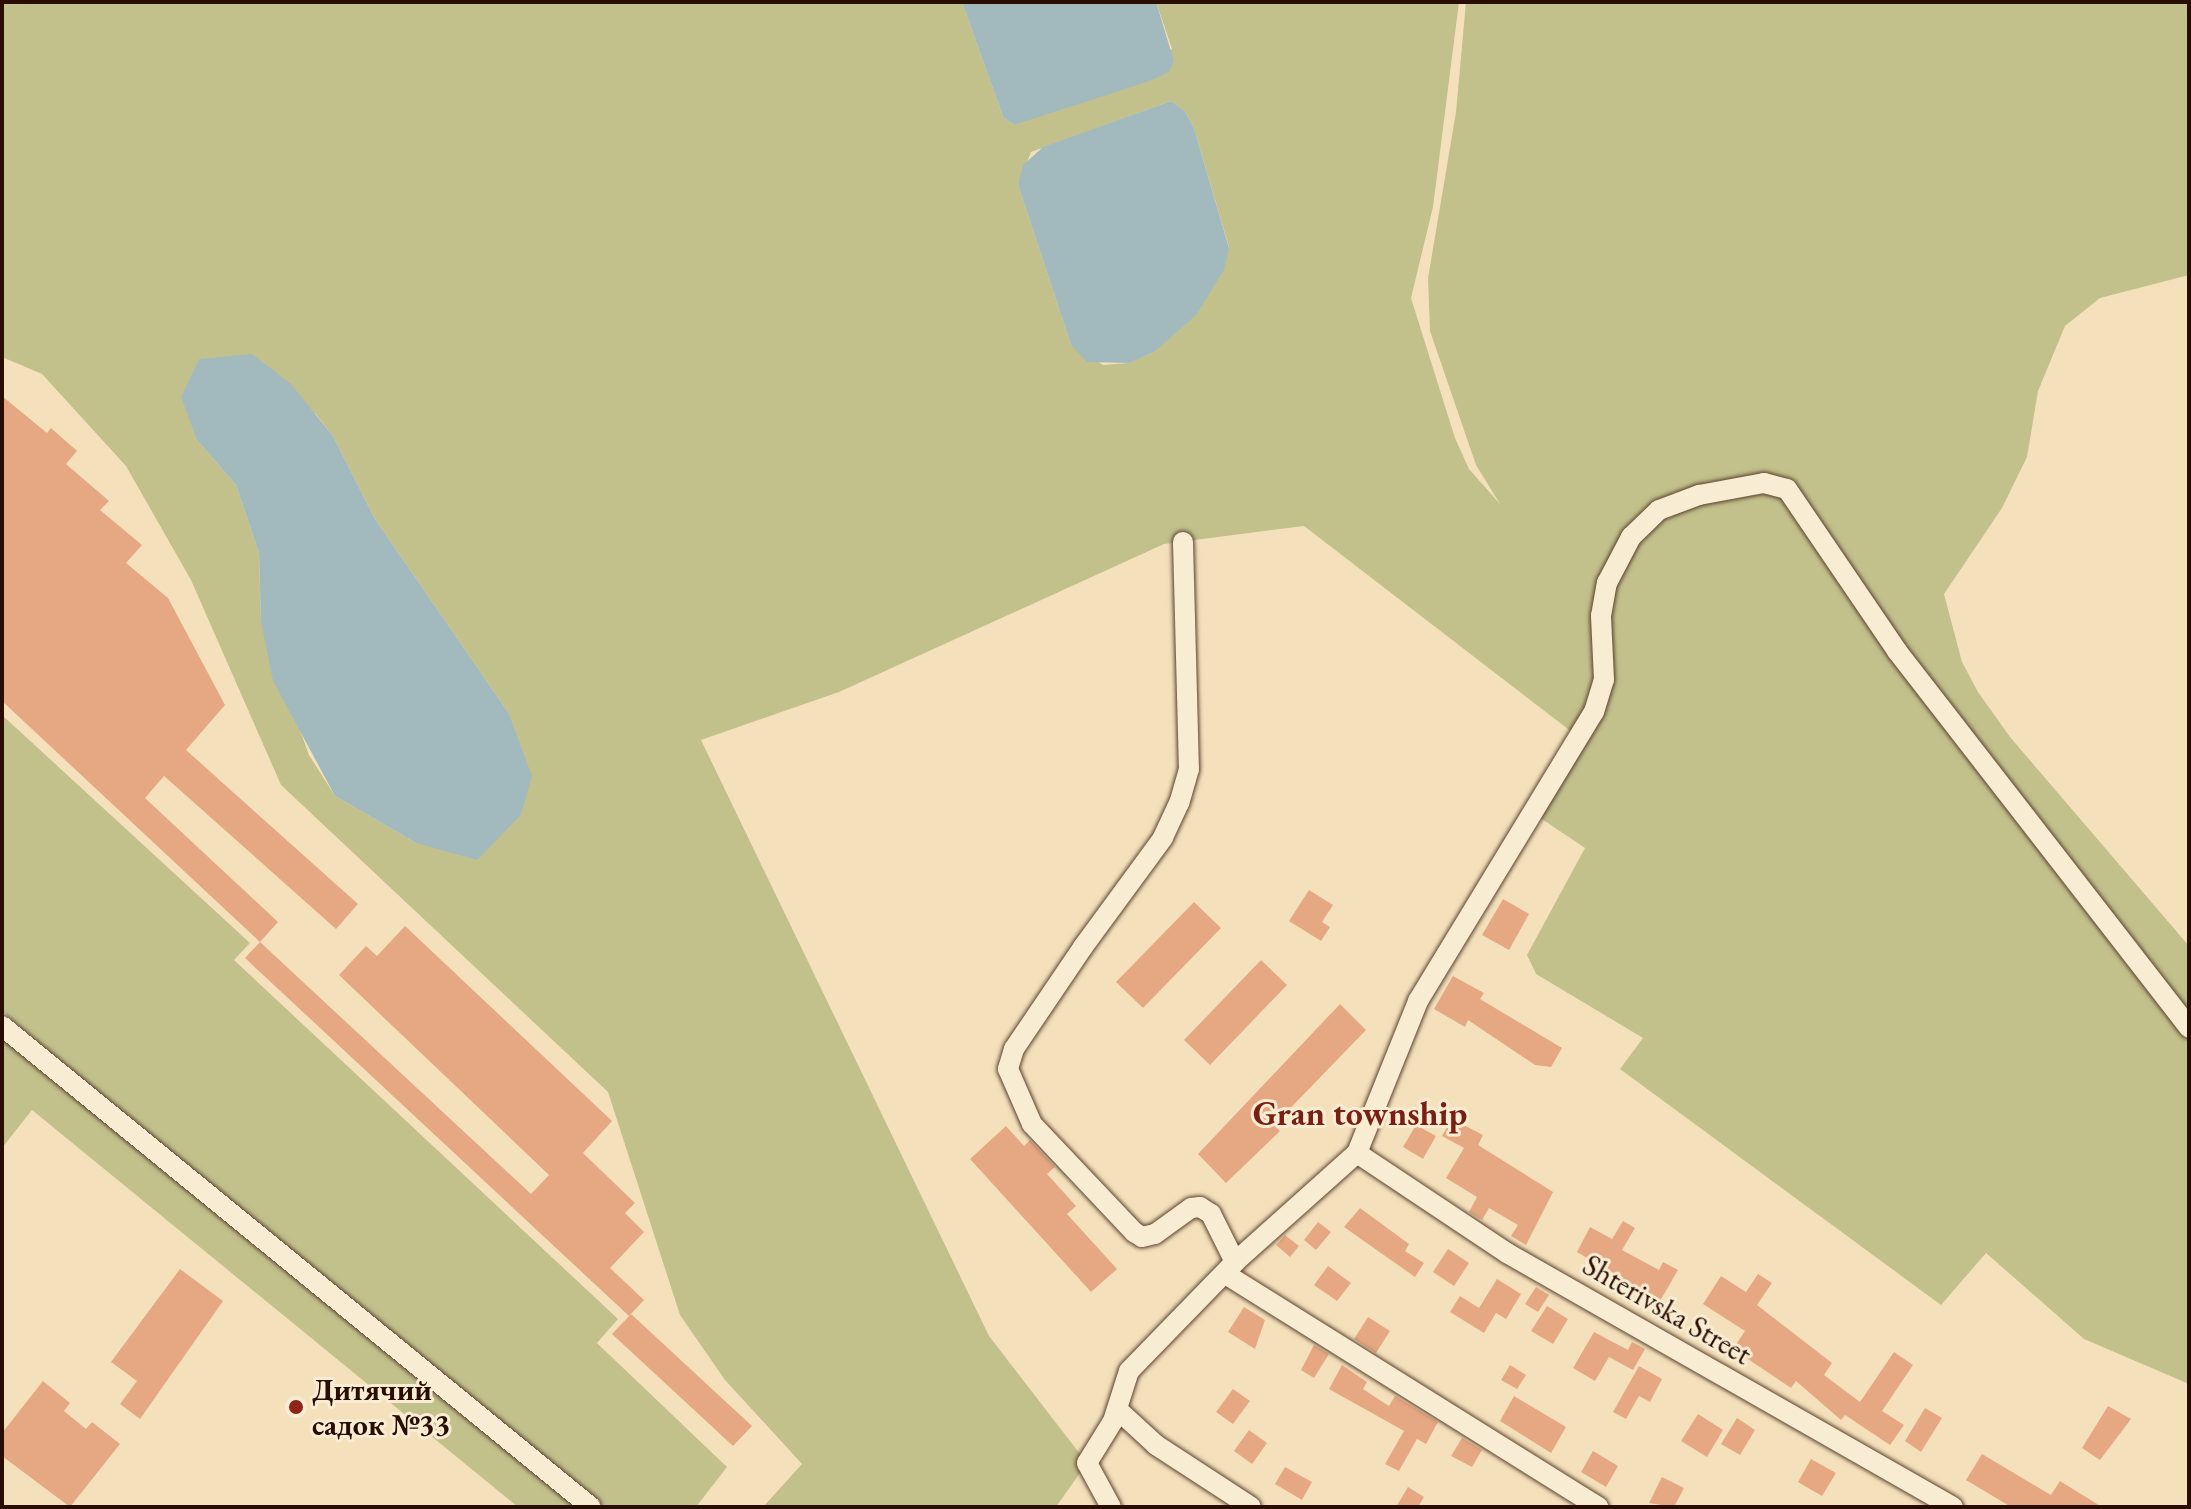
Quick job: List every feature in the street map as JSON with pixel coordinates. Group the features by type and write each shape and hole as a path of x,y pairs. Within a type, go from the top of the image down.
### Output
{"street":[{"path":"1111,1507 1087,1463 1118,1410 1125,1380 1138,1359 1231,1268 1357,1153 1418,1001 1594,712 1604,680 1605,594 1619,555 1659,510 1699,495 1764,483 1787,489 1897,651 2189,1028"},
{"path":"1183,542 1189,769 1179,803 1163,838 1074,959 1014,1049 1008,1069 1032,1124 1134,1232 1142,1237 1155,1234 1191,1208 1200,1207 1211,1214 1231,1268 1598,1507"},
{"path":"2,1026 591,1507"},
{"name":"Shterivska Street","path":"1357,1153 1507,1253 1953,1507"},
{"path":"1118,1410 1156,1445 1251,1507"}],"shaded area":[{"path":"9,2 962,2 1003,117 1014,125 1172,49 1156,2 1459,2 1433,207 1411,298 1455,438 1469,469 1500,504 1476,465 1430,331 1428,278 1456,112 1466,2 2189,2 2189,275 2100,298 2065,326 2038,391 2027,457 2002,508 1944,594 1962,662 1978,692 2010,737 2189,946 2189,1384 2084,1339 1986,1253 1941,1305 1620,1069 1643,1038 1536,974 1527,955 1585,848 1533,813 1577,736 1304,526 1164,544 839,692 701,740 989,1336 1087,1463 1056,1507 763,1507 802,1464 725,1380 680,1315 608,1092 281,785 191,580 126,466 42,374 2,357 2,5","holes":["1171,101 1185,111 1194,128 1229,247 1154,352 1128,363 1103,365 1071,345 1018,185 1031,152","315,413 333,436 375,519 508,712 416,843 335,796 309,755 261,622 259,553 236,485 197,440"]},
{"path":"2,715 250,943 234,960 618,1319 597,1343 727,1467 696,1507 518,1507 32,1110 2,1148 2,1026 197,1179 2,1011"}],"water":[{"path":"962,2 1156,2 1174,61 1169,72 1150,81 1014,125 1003,117"},
{"path":"1171,101 1185,111 1194,128 1229,248 1224,270 1196,315 1154,352 1129,363 1087,362 1071,345 1018,185 1023,165 1043,147"},
{"path":"252,354 291,384 333,436 375,519 508,712 532,776 521,815 477,860 416,843 335,796 273,681 261,622 259,553 236,485 197,440 181,397 199,359"}],"building":[{"path":"2,396 47,433 51,428 77,451 66,464 109,501 100,510 142,545 126,563 168,598 225,705 186,750 358,904 336,929 164,776 145,798 278,922 260,942 2,701"},
{"path":"1309,890 1333,905 1322,922 1330,927 1321,941 1289,921"},
{"path":"1503,899 1529,914 1509,950 1482,935"},
{"path":"1194,902 1221,928 1143,1008 1116,982"},
{"path":"405,926 612,1121 583,1153 635,1203 625,1213 644,1232 610,1268 644,1300 629,1316 245,958 260,942 531,1194 549,1175 339,975 366,946 377,956"},
{"path":"1261,960 1287,985 1210,1065 1184,1040"},
{"path":"1453,976 1484,993 1480,999 1562,1048 1551,1067 1535,1065 1468,1020 1465,1027 1434,1009"},
{"path":"1340,1004 1366,1030 1274,1125 1280,1131 1226,1183 1198,1154"},
{"path":"1452,1119 1483,1135 1478,1145 1553,1192 1526,1245 1511,1236 1518,1225 1489,1208 1482,1220 1469,1212 1477,1197 1446,1178 1464,1148 1442,1136"},
{"path":"1416,1125 1436,1136 1423,1159 1403,1147"},
{"path":"1006,1126 1024,1146 1030,1140 1055,1167 1047,1174 1076,1206 1067,1214 1117,1269 1091,1292 970,1159"},
{"path":"1360,1208 1409,1244 1405,1251 1424,1263 1415,1277 1344,1227"},
{"path":"1623,1221 1635,1228 1622,1250 1659,1270 1663,1262 1678,1270 1660,1301 1577,1252 1590,1227 1612,1239"},
{"path":"1318,1222 1331,1232 1316,1250 1304,1240"},
{"path":"1285,1235 1299,1246 1290,1257 1276,1245"},
{"path":"1448,1249 1469,1263 1454,1286 1433,1272"},
{"path":"1328,1266 1351,1283 1337,1301 1314,1285"},
{"path":"180,1269 223,1301 140,1419 120,1404 137,1381 111,1362"},
{"path":"1758,1274 1772,1283 1757,1305 1832,1363 1824,1375 1860,1402 1894,1352 1913,1365 1882,1411 1904,1425 1890,1445 1845,1415 1841,1420 1796,1381 1791,1388 1733,1349 1745,1331 1703,1304 1721,1276 1746,1292"},
{"path":"1497,1279 1521,1294 1506,1319 1496,1313 1484,1333 1450,1312 1460,1296 1479,1308"},
{"path":"1536,1287 1549,1295 1538,1312 1525,1304"},
{"path":"1547,1306 1568,1319 1553,1344 1531,1331"},
{"path":"1244,1307 1265,1320 1255,1349 1228,1332"},
{"path":"631,1314 752,1426 733,1446 612,1334"},
{"path":"1368,1317 1390,1331 1376,1353 1354,1339"},
{"path":"1594,1332 1628,1350 1632,1342 1645,1349 1633,1370 1609,1357 1595,1381 1573,1368"},
{"path":"1314,1345 1329,1354 1314,1378 1301,1370"},
{"path":"1342,1365 1367,1382 1363,1389 1389,1406 1395,1396 1438,1422 1426,1444 1417,1439 1399,1471 1385,1464 1404,1431 1329,1389"},
{"path":"1510,1365 1526,1375 1517,1389 1501,1380"},
{"path":"1639,1366 1662,1379 1650,1402 1639,1396 1626,1419 1613,1412"},
{"path":"43,1381 70,1403 64,1411 86,1429 92,1422 120,1444 70,1507 2,1456 2,1433"},
{"path":"1233,1389 1250,1401 1233,1424 1216,1412"},
{"path":"1514,1396 1566,1427 1551,1453 1500,1421"},
{"path":"2108,1406 2131,1419 2100,1460 2082,1448"},
{"path":"1925,1408 1942,1418 1921,1452 1905,1441"},
{"path":"1698,1414 1723,1430 1707,1457 1681,1441"},
{"path":"1737,1418 1755,1430 1740,1455 1721,1444"},
{"path":"1249,1430 1267,1443 1252,1464 1234,1451"},
{"path":"1462,1438 1482,1450 1472,1467 1451,1456"},
{"path":"1593,1451 1618,1466 1606,1487 1581,1472"},
{"path":"1982,1454 2051,1495 2060,1481 2102,1507 2011,1507 1966,1480"},
{"path":"1811,1459 1836,1473 1822,1496 1798,1482"},
{"path":"1285,1467 1312,1482 1302,1500 1275,1484"},
{"path":"1662,1477 1684,1488 1674,1507 1649,1503"},
{"path":"1408,1487 1424,1497 1418,1507 1396,1507"}],"place":[{"name":"Дитячий садок №33","path":"296,1407"}],"district":[{"name":"Gran township","path":"1360,1114"}]}
